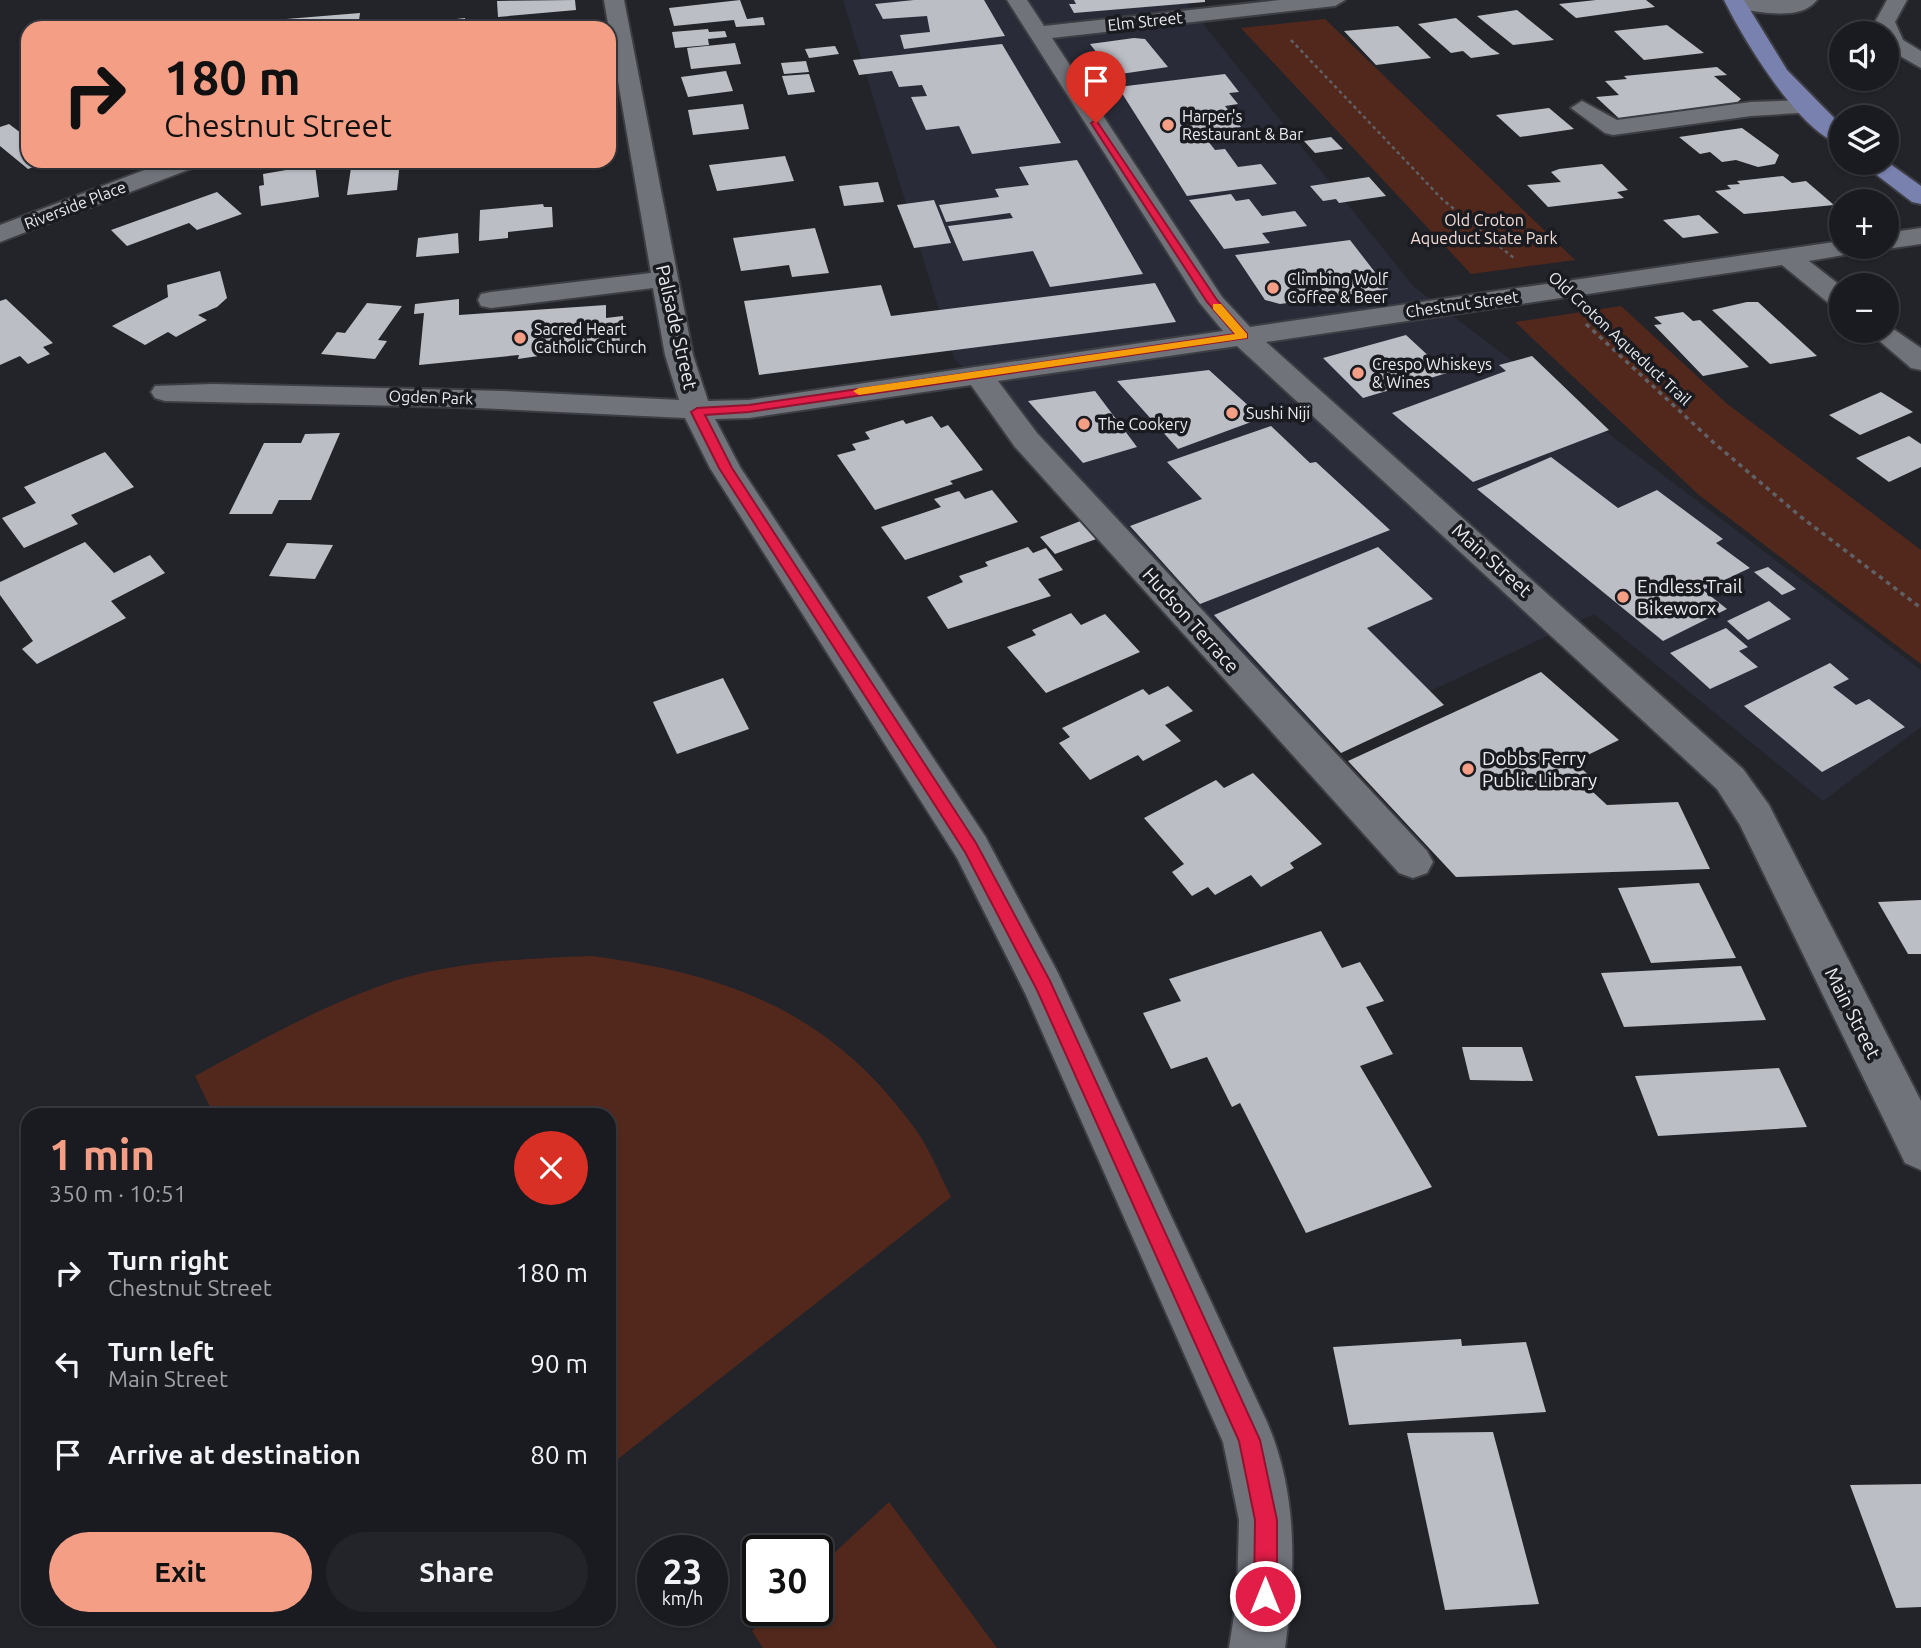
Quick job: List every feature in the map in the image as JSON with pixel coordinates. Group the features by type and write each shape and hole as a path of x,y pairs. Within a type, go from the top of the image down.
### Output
{"main road":[{"path":"1735,2 1770,67 1806,107 1829,127"},
{"path":"1890,175 1921,197"}],"street":[{"name":"Palisade Street","path":"614,0 615,21"},
{"name":"Main Street","path":"1017,0 1212,302 1243,336 1630,685 1730,779 1755,816 1921,1149"},
{"name":"Elm Street","path":"1038,33 1335,0"},
{"path":"1735,2 1791,7 1807,0"},
{"path":"1896,0 1885,22 1894,43 1921,61"},
{"name":"Palisade Street","path":"616,32 619,80 679,355 697,412 725,468 971,847 1044,986 1249,1440 1266,1520 1265,1596 1257,1648"},
{"path":"1582,107 1613,128 1751,109 1806,107"},
{"name":"Riverside Place","path":"0,234 172,168"},
{"path":"1899,239 1921,236"},
{"name":"Chestnut Street","path":"697,412 749,408 1829,251"},
{"path":"1788,257 1829,289"},
{"path":"491,300 664,279"},
{"path":"1897,343 1921,362"},
{"name":"Hudson Terrace","path":"977,373 1026,440 1413,862"},
{"name":"Ogden Park","path":"165,391 620,404 697,412"}],"path":[{"name":"Old Croton Aqueduct Trail","path":"1259,8 1442,199 1555,291 1591,329 1713,442 1801,517 1921,608"}],"shaded area":[{"path":"843,0 1184,0 1413,286 1921,670 1921,727 1823,801 1594,614 1322,742 954,358"}],"green space":[{"name":"Old Croton Aqueduct State Park","path":"1325,19 1575,260 1471,274 1241,28"},
{"path":"1621,306 1726,403 1921,550 1921,664 1699,495 1515,322"},
{"path":"592,956 689,975 733,988 774,1006 813,1028 849,1056 883,1089 916,1130 951,1197 616,1460 616,1108 211,1108 195,1076 307,1017 403,978 483,963"},
{"path":"889,1502 997,1648 763,1648 752,1631 757,1626 833,1626 833,1554"}],"building":[{"path":"575,0 576,10 498,17 497,1"},
{"path":"740,0 747,19 763,17 765,25 736,27 734,20 674,26 669,8"},
{"path":"914,0 984,0 1005,36 904,49 900,35 930,32 927,16 883,19 875,4"},
{"path":"1074,0 1205,2 1074,13 1069,4 1076,4"},
{"path":"1596,0 1646,0 1655,7 1576,18 1559,4"},
{"path":"1517,10 1554,40 1513,45 1477,16"},
{"path":"360,13 359,21 274,20"},
{"path":"465,18 465,21 440,21"},
{"path":"1456,18 1500,54 1471,58 1463,51 1451,53 1418,24"},
{"path":"1667,25 1704,53 1644,60 1614,31"},
{"path":"1398,26 1431,58 1376,65 1344,31"},
{"path":"708,29 709,32 725,31 727,37 708,39 709,45 675,48 672,32"},
{"path":"1145,39 1168,67 1114,75 1090,44"},
{"path":"735,43 741,64 691,69 687,48"},
{"path":"1002,44 1061,143 972,154 959,126 926,130 911,97 927,96 922,85 899,87 892,71 859,75 853,60"},
{"path":"835,46 839,54 809,58 805,49"},
{"path":"806,61 809,72 784,74 781,63"},
{"path":"1717,67 1727,75 1714,76 1741,99 1724,114 1625,124 1596,97 1619,95 1605,81 1627,79 1624,76"},
{"path":"726,71 733,91 688,97 681,77"},
{"path":"809,74 815,92 788,95 782,76"},
{"path":"1225,74 1239,92 1229,93 1238,104 1225,106 1241,127 1201,132 1215,150 1225,149 1238,167 1261,164 1277,184 1187,196 1118,87"},
{"path":"743,104 749,129 693,135 688,110"},
{"path":"1549,108 1574,129 1520,137 1496,115"},
{"path":"9,124 21,133 21,163 0,146 0,127"},
{"path":"1742,128 1779,155 1775,164 1758,167 1736,160 1722,162 1710,152 1700,154 1679,137"},
{"path":"1331,137 1343,149 1315,153 1304,141"},
{"path":"785,156 794,181 717,191 709,165"},
{"path":"1077,160 1143,274 1050,287 1033,251 963,261 948,226 1013,218 1010,213 946,222 939,205 999,197 995,189 1029,185 1019,167"},
{"path":"1602,164 1628,190 1617,192 1624,198 1548,207 1527,185 1561,182 1551,172 1559,169"},
{"path":"315,168 319,197 261,206 259,186 264,185 263,174"},
{"path":"351,168 399,168 397,190 347,195"},
{"path":"1783,176 1792,183 1806,181 1829,201 1829,206 1744,214 1715,191 1731,189 1727,185 1740,184 1737,181"},
{"path":"1369,177 1386,196 1339,203 1336,199 1323,201 1310,186"},
{"path":"878,182 884,202 844,206 839,186"},
{"path":"217,192 242,214 197,230 189,223 127,246 111,230"},
{"path":"1231,194 1236,201 1249,199 1262,216 1295,211 1307,226 1262,233 1270,243 1224,249 1189,200"},
{"path":"934,200 951,243 914,248 897,205"},
{"path":"543,204 544,207 552,207 553,227 508,232 508,238 479,241 480,210"},
{"path":"1699,215 1719,233 1683,238 1663,220"},
{"path":"815,228 829,273 792,277 789,265 741,271 733,238"},
{"path":"458,233 459,253 416,257 418,238"},
{"path":"1350,240 1388,289 1280,304 1265,300 1235,255"},
{"path":"220,271 227,298 217,307 198,315 207,320 176,337 168,332 145,345 112,326 168,297 167,285"},
{"path":"1155,283 1176,322 759,375 744,301 881,285 891,316"},
{"path":"6,299 53,343 43,347 50,354 28,364 20,356 0,365 0,301"},
{"name":"Sacred Heart Catholic Church","path":"459,299 459,315 606,305 606,318 623,316 624,331 619,332 620,344 518,359 519,355 419,365 424,313 414,314 415,304"},
{"path":"1758,302 1817,356 1770,364 1712,310"},
{"path":"367,303 402,306 378,340 387,341 375,359 321,354 337,332 345,333"},
{"path":"1683,312 1693,321 1700,320 1749,367 1703,376 1654,325 1662,324 1654,317"},
{"path":"1406,335 1447,373 1363,398 1323,358"},
{"path":"1532,356 1609,430 1473,482 1392,413 1506,371 1499,365"},
{"path":"1209,370 1262,418 1178,449 1117,381"},
{"name":"The Cookery","path":"1095,391 1137,447 1083,463 1028,401"},
{"path":"1881,392 1913,412 1860,435 1829,415"},
{"path":"932,416 941,428 948,425 983,470 950,481 953,484 875,510 837,455 856,450 852,444 870,439 865,432 903,420 906,424"},
{"path":"1271,426 1310,463 1316,462 1390,530 1200,604 1130,526 1202,499 1167,462"},
{"path":"340,433 311,500 279,500 272,514 229,514 264,443 301,443 305,434"},
{"path":"1909,436 1921,444 1921,467 1889,482 1856,458"},
{"path":"105,452 134,487 71,515 78,524 24,548 2,518 36,503 24,487"},
{"path":"1551,457 1618,508 1657,490 1723,539 1716,543 1750,568 1703,590 1727,609 1663,641 1477,489"},
{"path":"992,490 1018,522 905,560 881,527 941,507 934,499 959,491 965,499"},
{"path":"1083,520 1099,538 1055,554 1040,537"},
{"path":"85,542 114,573 150,555 165,573 111,601 126,618 37,664 22,649 33,641 0,595 0,582"},
{"path":"287,543 333,545 315,579 269,576"},
{"path":"1028,547 1033,553 1046,548 1063,570 1038,579 1051,596 948,629 927,597 963,582 959,576 988,566 985,562"},
{"path":"1378,547 1433,599 1367,628 1444,705 1341,753 1214,615"},
{"path":"1768,567 1796,589 1782,595 1754,572"},
{"path":"1769,601 1791,619 1748,640 1727,621"},
{"path":"1071,613 1081,625 1105,614 1140,652 1046,693 1007,647 1036,635 1032,630"},
{"path":"1726,628 1748,647 1739,651 1758,667 1710,689 1670,653"},
{"path":"1830,663 1849,679 1833,687 1856,705 1869,699 1905,727 1822,772 1744,706"},
{"name":"Dobbs Ferry Public Library","path":"1541,672 1619,740 1573,762 1589,775 1582,782 1607,805 1678,802 1710,869 1456,877 1348,761"},
{"path":"723,678 749,729 677,754 653,702"},
{"path":"1168,686 1193,711 1165,725 1181,741 1143,761 1138,755 1090,780 1059,743 1070,737 1062,728 1143,689 1149,695"},
{"path":"1253,773 1322,844 1290,863 1294,868 1261,887 1251,875 1215,895 1208,887 1192,896 1172,872 1184,864 1144,818 1216,780 1224,788"},
{"path":"1699,883 1736,958 1651,963 1618,888"},
{"path":"1921,900 1921,954 1908,954 1878,902"},
{"path":"1321,931 1342,968 1360,962 1384,1001 1366,1007 1393,1054 1360,1066 1432,1187 1306,1233 1240,1103 1232,1107 1207,1057 1171,1069 1143,1013 1181,1001 1169,979"},
{"path":"1741,966 1766,1020 1624,1027 1601,973"},
{"path":"1462,1047 1522,1047 1533,1081 1470,1080"},
{"path":"1779,1068 1807,1127 1658,1136 1635,1076"},
{"path":"1461,1339 1462,1346 1526,1342 1546,1412 1349,1425 1333,1347"},
{"path":"1493,1432 1539,1604 1445,1610 1407,1433"},
{"path":"1921,1484 1921,1607 1896,1608 1850,1485"}],"slow traffic":[{"path":"859,391 1243,336 1217,306"}],"place":[{"name":"Harper's Restaurant & Bar","path":"1168,125"},
{"name":"Climbing Wolf Coffee & Beer","path":"1273,288"},
{"name":"Sacred Heart Catholic Church","path":"520,338"},
{"name":"Crespo Whiskeys & Wines","path":"1358,373"},
{"name":"Sushi Niji","path":"1232,413"},
{"name":"The Cookery","path":"1084,424"},
{"name":"Endless Trail Bikeworx","path":"1623,597"},
{"name":"Dobbs Ferry Public Library","path":"1468,769"}],"route":[{"path":"1096,123 1212,302 1243,336 749,408 697,412 725,468 971,847 1044,986 1249,1440 1266,1520 1265,1596"}]}
